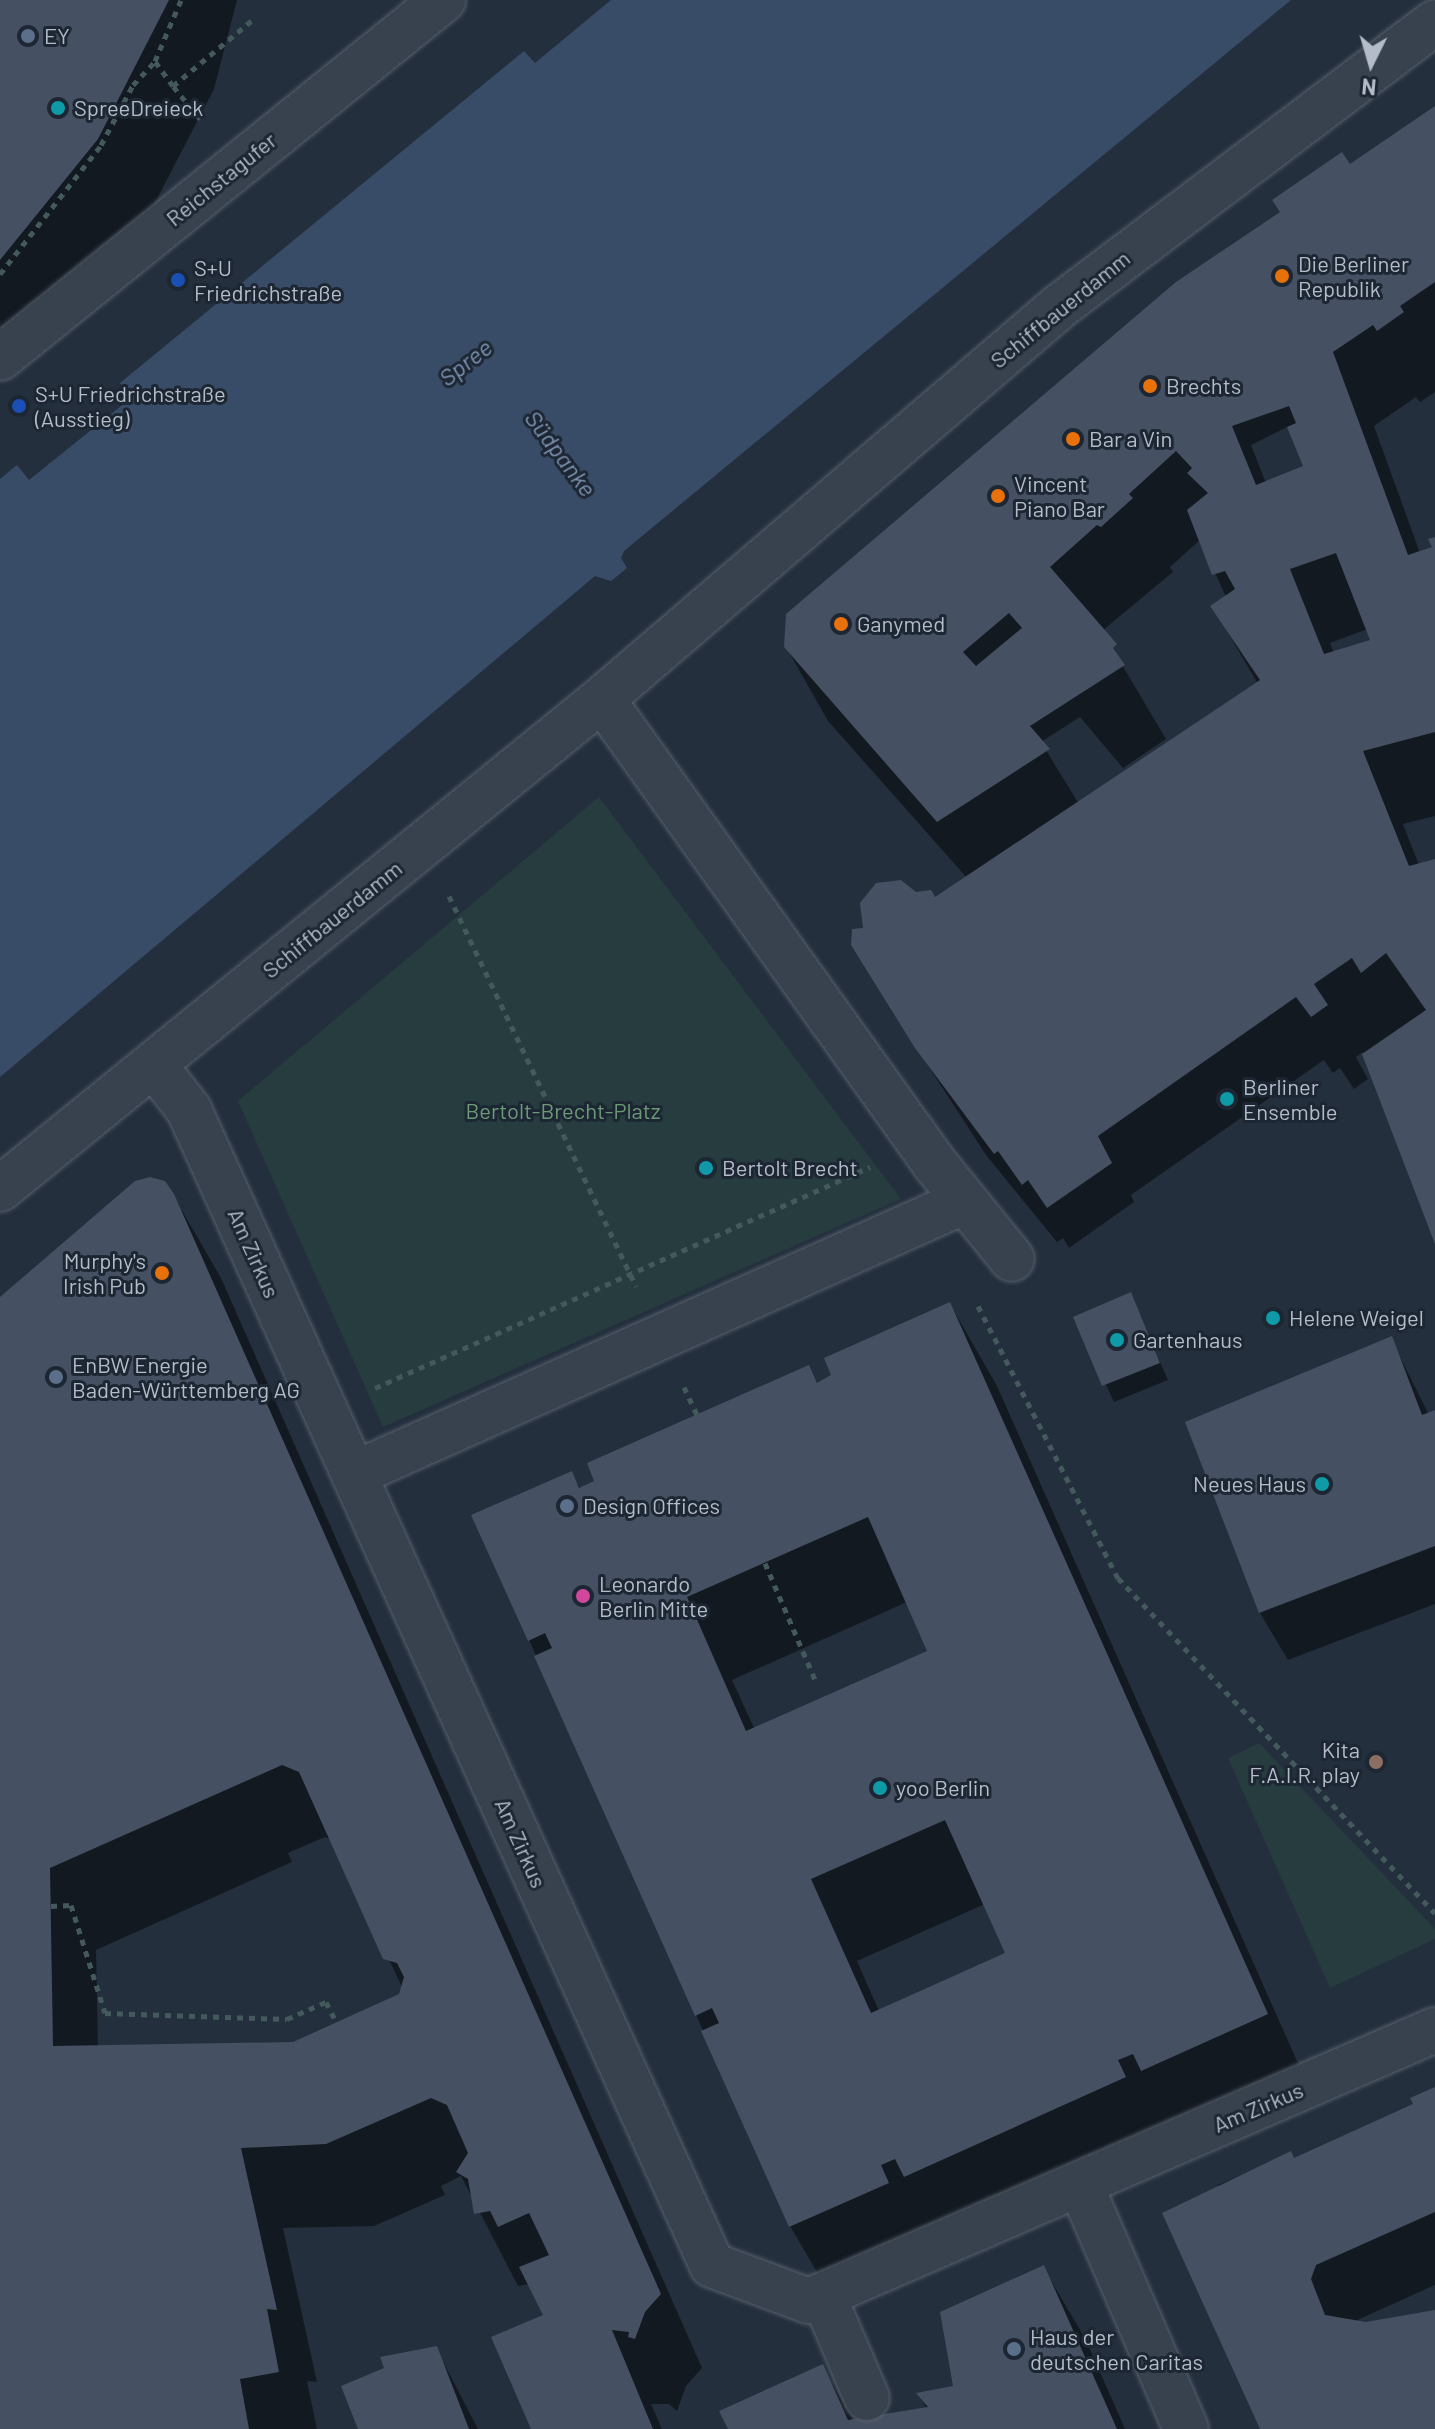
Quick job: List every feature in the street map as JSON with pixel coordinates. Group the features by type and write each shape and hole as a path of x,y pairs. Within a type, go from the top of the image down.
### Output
{"street":[{"name":"Reichstagufer","path":"0,358 443,0"},
{"name":"Schiffbauerdamm","path":"0,1189 602,699 1060,306 1435,22"},
{"path":"602,699 963,1202 1012,1259"},
{"name":"Am Zirkus","path":"154,1065 189,1110 712,2265 809,2301 1435,2030"},
{"path":"354,1474 963,1202"},
{"path":"1080,2184 1186,2429"},
{"path":"823,2295 867,2398"}],"path":[{"path":"0,274 101,145 133,85 155,61 181,0"},
{"path":"173,86 251,21"},
{"path":"155,61 200,119"},
{"path":"449,895 632,1277"},
{"path":"364,1393 632,1277 875,1165"},
{"path":"976,1302 1118,1578 1435,1913"},
{"path":"765,1563 816,1682"},
{"path":"51,1906 71,1905 105,2013 287,2019 326,2002 336,2022"}],"green space":[{"name":"Bertolt-Brecht-Platz","path":"599,797 901,1199 383,1427 238,1101"},
{"path":"1259,1743 1435,1929 1435,1939 1330,1988 1228,1758"}],"water":[{"path":"611,0 1291,0 624,551 621,558 627,568 611,581 595,576 0,1077 0,479 17,465 29,480 131,398 120,383 524,51 535,63"}],"building":[{"name":"SpreeDreieck","path":"0,0 169,0 98,139 0,260"},
{"path":"1435,106 1435,282 1400,306 1404,312 1377,331 1373,325 1333,352 1408,555 1432,547 1428,539 1435,537 1435,732 1363,751 1409,866 1435,859 1435,1244 1362,1054 1426,1010 1386,953 1361,973 1352,958 1314,984 1328,1005 1311,1017 1296,997 1098,1136 1112,1163 1047,1208 1028,1180 1022,1185 998,1151 994,1154 915,1048 851,945 852,929 863,928 860,903 876,883 901,880 916,892 931,890 935,897 1260,680 1210,606 1235,589 1225,571 1212,575 1187,510 1208,493 1187,473 1192,468 1176,451 1129,494 1133,498 1050,567 1117,644 1113,648 1125,665 1030,726 1050,749 937,822 784,647 786,614 1176,282 1280,212 1272,200 1342,152 1350,164","holes":["1289,406 1296,423 1287,427 1303,466 1256,485 1232,426","1336,553 1370,640 1324,654 1290,569","1009,613 1022,628 976,666 963,652"]},
{"path":"150,1177 165,1181 174,1194 661,2294 645,2312 635,2339 628,2337 629,2332 612,2330 653,2429 531,2429 491,2337 543,2315 519,2267 549,2255 529,2213 498,2227 490,2211 474,2214 468,2179 456,2172 468,2153 447,2105 431,2098 326,2144 241,2148 277,2310 267,2309 279,2372 240,2379 249,2429 0,2429 0,1297 135,1181","holes":["282,1765 299,1772 383,1959 397,1963 404,1977 399,1994 293,2042 53,2046 50,1868"]},
{"name":"Gartenhaus","path":"1131,1292 1160,1363 1102,1386 1073,1317"},
{"name":"yoo Berlin","path":"950,1302 1268,2014 1141,2071 1133,2054 1118,2060 1126,2077 904,2177 895,2159 881,2165 889,2183 789,2227 701,2031 719,2023 712,2008 695,2016 534,1656 552,1648 545,1633 528,1641 471,1515 572,1471 579,1488 594,1481 587,1463 809,1365 817,1383 831,1375 824,1358","holes":["868,1517 927,1651 746,1731 687,1597","945,1820 1005,1953 871,2013 811,1879"]},
{"name":"Neues Haus","path":"1392,1336 1422,1415 1435,1410 1435,1546 1259,1613 1185,1422"},
{"path":"1435,2087 1435,2212 1316,2265 1311,2279 1325,2315 1366,2322 1435,2310 1435,2429 1260,2429 1162,2213 1291,2151 1294,2158 1413,2104 1410,2098"},
{"name":"Haus der deutschen Caritas","path":"1044,2265 1117,2429 728,2429 719,2411 823,2364 848,2420 928,2407 916,2393 953,2386 940,2312"},
{"path":"437,2346 469,2429 358,2429 341,2386 384,2368 380,2357"}],"place":[{"name":"EY","path":"28,36"},
{"name":"SpreeDreieck","path":"58,108"},
{"name":"Die Berliner Republik","path":"1282,276"},
{"name":"S+U Friedrichstraße","path":"178,280"},
{"name":"Brechts","path":"1150,386"},
{"name":"S+U Friedrichstraße (Ausstieg)","path":"19,406"},
{"name":"Bar a Vin","path":"1073,439"},
{"name":"Vincent Piano Bar","path":"998,496"},
{"name":"Ganymed","path":"841,624"},
{"name":"Berliner Ensemble","path":"1227,1099"},
{"name":"Bertolt Brecht","path":"706,1168"},
{"name":"Murphy's Irish Pub","path":"162,1273"},
{"name":"Helene Weigel","path":"1273,1318"},
{"name":"Gartenhaus","path":"1117,1340"},
{"name":"EnBW Energie Baden-Württemberg AG","path":"56,1377"},
{"name":"Neues Haus","path":"1322,1484"},
{"name":"Design Offices","path":"567,1506"},
{"name":"Leonardo Berlin Mitte","path":"583,1596"},
{"name":"Kita F.A.I.R. play","path":"1376,1762"},
{"name":"yoo Berlin","path":"880,1788"},
{"name":"Haus der deutschen Caritas","path":"1014,2349"}],"water label":[{"name":"Spree","path":"465,362"},
{"name":"Südpanke","path":"561,453"}]}
